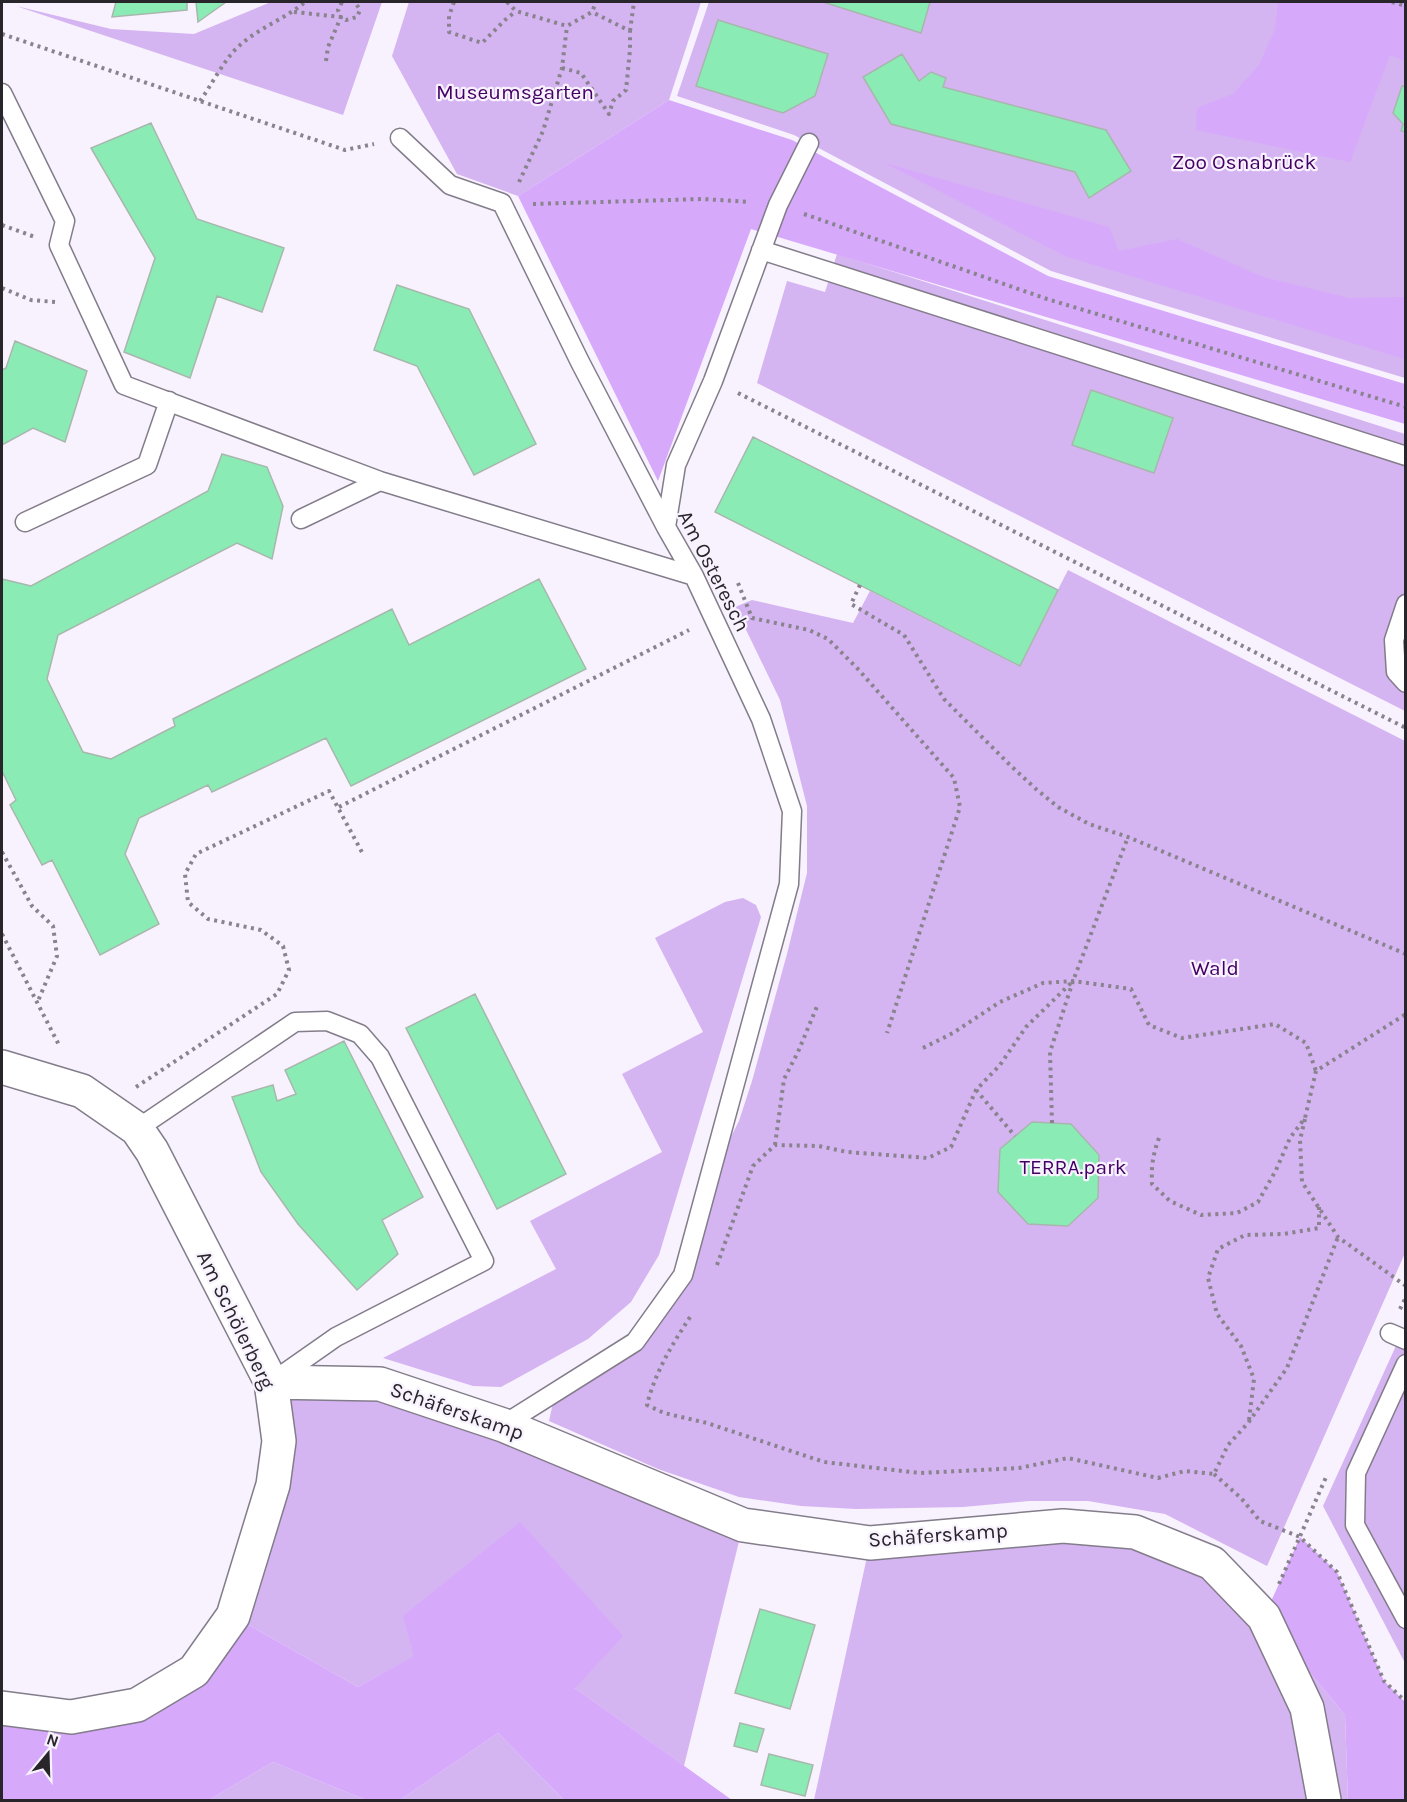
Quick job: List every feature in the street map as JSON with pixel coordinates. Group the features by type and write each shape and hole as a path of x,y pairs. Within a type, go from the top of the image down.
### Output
{"street":[{"name":"Am Schölerberg","path":"2,1067 93,1099 137,1129 152,1151 271,1382 279,1441 273,1485 233,1616 194,1671 137,1705 71,1717 2,1708"},
{"name":"Schäferskamp","path":"271,1382 380,1384 503,1425 742,1525 870,1543 1063,1526 1135,1532 1212,1563 1264,1617 1307,1708 1323,1796"}],"lane":[{"path":"2,93 65,221 59,246 124,385 380,481 694,576"},
{"path":"400,138 450,185 507,203"},
{"path":"666,527 676,465 713,381 778,205 809,143"},
{"name":"Am Osteresch","path":"503,1425 635,1342 683,1275 789,884 792,811 761,719 694,576 580,362 507,203"},
{"path":"761,250 1406,456"},
{"path":"25,522 147,465 169,401"},
{"path":"301,519 380,481"},
{"path":"1406,604 1394,640 1396,672 1406,683"},
{"path":"137,1129 295,1022 327,1021 360,1035 380,1057 484,1261 336,1337 271,1382"},
{"path":"1406,1364 1356,1473 1355,1525 1406,1619"}],"path":[{"path":"200,101 237,47 305,2"},
{"path":"326,61 328,47 340,17 338,10 342,2"},
{"path":"293,12 340,17 346,20 357,17 360,10 355,2"},
{"path":"454,2 449,16 449,32 482,43 516,11"},
{"path":"507,2 516,11 567,26 592,12 596,2"},
{"path":"562,68 581,73 609,114 613,101 626,90 634,2"},
{"path":"1392,2 1406,6"},
{"path":"592,12 630,31"},
{"path":"507,203 543,131 562,68 567,26"},
{"path":"2,34 345,150 400,138"},
{"path":"507,203 554,204 703,199 778,205 1047,299 1406,407"},
{"path":"2,288 31,300 87,305"},
{"path":"713,381 1406,728"},
{"path":"738,583 752,618 809,630 828,639 858,669 954,778 960,807 887,1033"},
{"path":"860,585 851,604 904,635 944,699 1011,766 1058,807 1089,824 1128,837 1406,954"},
{"path":"339,807 713,618"},
{"path":"2,934 93,1099 277,994 290,969 283,946 261,930 208,919 189,902 185,874 196,854 329,791 364,856"},
{"path":"1052,1124 1050,1052 1073,981 1128,837"},
{"path":"2,852 32,906 53,926 57,956 37,1001"},
{"path":"775,1145 819,1146 848,1152 928,1158 951,1148 976,1090 1000,1065 1026,1026 1073,981"},
{"path":"922,1048 953,1033 1000,1002 1043,983 1073,981 1131,990 1149,1025 1182,1038 1275,1024 1306,1043 1316,1071 1300,1140 1302,1182 1338,1237 1406,1286"},
{"path":"714,1273 753,1166 775,1145 784,1079 818,1004"},
{"path":"1316,1071 1406,1014"},
{"path":"976,1090 1015,1136"},
{"path":"1159,1137 1151,1167 1152,1184 1170,1201 1201,1215 1237,1213 1258,1202 1290,1138 1305,1118"},
{"path":"1248,1423 1254,1379 1241,1346 1217,1314 1208,1278 1218,1249 1245,1235 1283,1234 1319,1228 1319,1207"},
{"path":"1214,1474 1228,1445 1248,1423 1287,1368 1338,1237"},
{"path":"696,1308 666,1354 651,1387 647,1405 664,1413 707,1423 824,1462 920,1473 1019,1468 1068,1458 1158,1478 1185,1471 1214,1474 1241,1498 1260,1521 1300,1537 1337,1572 1384,1681 1406,1702"}],"green space":[{"path":"271,2 382,2 343,115 16,6 111,29 194,34"},
{"name":"Museumsgarten","path":"409,2 701,2 669,100 518,196 457,174 392,56"},
{"name":"Zoo Osnabrück","path":"709,2 1405,2 1405,378 1051,271 794,135 677,96"},
{"path":"837,254 1405,434 1405,711 757,383 787,281 825,292"},
{"name":"TERRA.park","path":"1068,570 1405,741 1405,1253 1267,1566 1165,1514 1088,1501 1029,1501 963,1507 856,1509 801,1506 739,1497 658,1469 549,1421 553,1403 597,1371 690,1280 720,1158 739,1121 752,1081 807,873 807,806 780,700 735,607 752,600 853,623 870,591 1019,666"},
{"path":"743,898 756,905 761,917 659,1255 631,1302 588,1339 501,1387 473,1386 383,1358 556,1269 530,1221 662,1152 622,1074 703,1032 655,938 725,902"},
{"path":"1405,1326 1405,1663 1323,1506"},
{"path":"271,1382 380,1384 743,1525 684,1766 575,1688 415,1656 358,1687 233,1616 273,1485"},
{"path":"1135,1532 1264,1617 1345,1715 1348,1800 814,1800 870,1543"},
{"path":"498,1733 564,1800 400,1800"},
{"path":"273,1762 366,1800 209,1800"}],"shaded area":[{"path":"1278,2 1405,2 1405,61 1390,55 1350,162 1196,130 1197,108 1233,94 1259,65 1275,29"},
{"path":"669,100 792,140 1048,276 1405,384 1405,424 751,229 658,481 518,196"},
{"path":"885,163 1109,227 1119,251 1177,239 1263,277 1349,298 1405,297 1405,359 1065,256"},
{"path":"520,1522 623,1636 575,1688 732,1800 564,1800 498,1733 400,1800 366,1800 273,1762 209,1800 2,1800 2,1708 137,1705 233,1616 358,1687 414,1656 403,1616"},
{"path":"1300,1537 1337,1572 1384,1681 1405,1702 1405,1800 1348,1800 1345,1715 1264,1617"}],"building":[{"path":"116,2 187,2 187,10 112,17"},
{"path":"196,2 226,2 198,22"},
{"path":"823,2 930,2 921,33"},
{"path":"718,20 828,54 815,96 783,113 696,86"},
{"path":"902,54 919,81 931,72 946,78 943,87 1106,130 1131,171 1089,198 1075,172 891,124 863,77"},
{"path":"1402,86 1406,87 1406,132 1401,131 1403,124 1393,113"},
{"path":"151,123 197,219 284,248 262,312 217,296 190,378 124,352 155,258 91,148"},
{"path":"397,285 469,309 536,444 474,475 417,366 374,350"},
{"path":"15,341 87,371 65,442 33,428 2,445 2,370 6,368"},
{"path":"1091,390 1173,418 1154,473 1072,445"},
{"path":"753,437 1058,590 1020,666 715,512"},
{"path":"222,454 267,467 283,506 272,559 237,543 58,635 47,679 83,752 111,759 175,726 173,719 392,609 409,645 539,579 586,669 351,786 326,738 212,792 208,785 139,818 125,854 159,924 100,955 52,860 42,865 10,805 16,800 2,771 2,579 31,586 208,491"},
{"path":"475,994 566,1174 497,1209 406,1028"},
{"path":"344,1041 423,1197 382,1220 398,1254 357,1290 298,1224 261,1172 232,1097 273,1085 277,1101 296,1094 285,1070"},
{"path":"1032,1122 1071,1124 1099,1155 1098,1198 1068,1226 1028,1224 998,1192 1000,1149"},
{"path":"760,1609 815,1625 790,1709 735,1693"},
{"path":"740,1723 764,1729 757,1752 734,1746"},
{"path":"769,1754 813,1765 805,1796 761,1785"}],"park label":[{"name":"Wald","path":"1215,968"}]}
